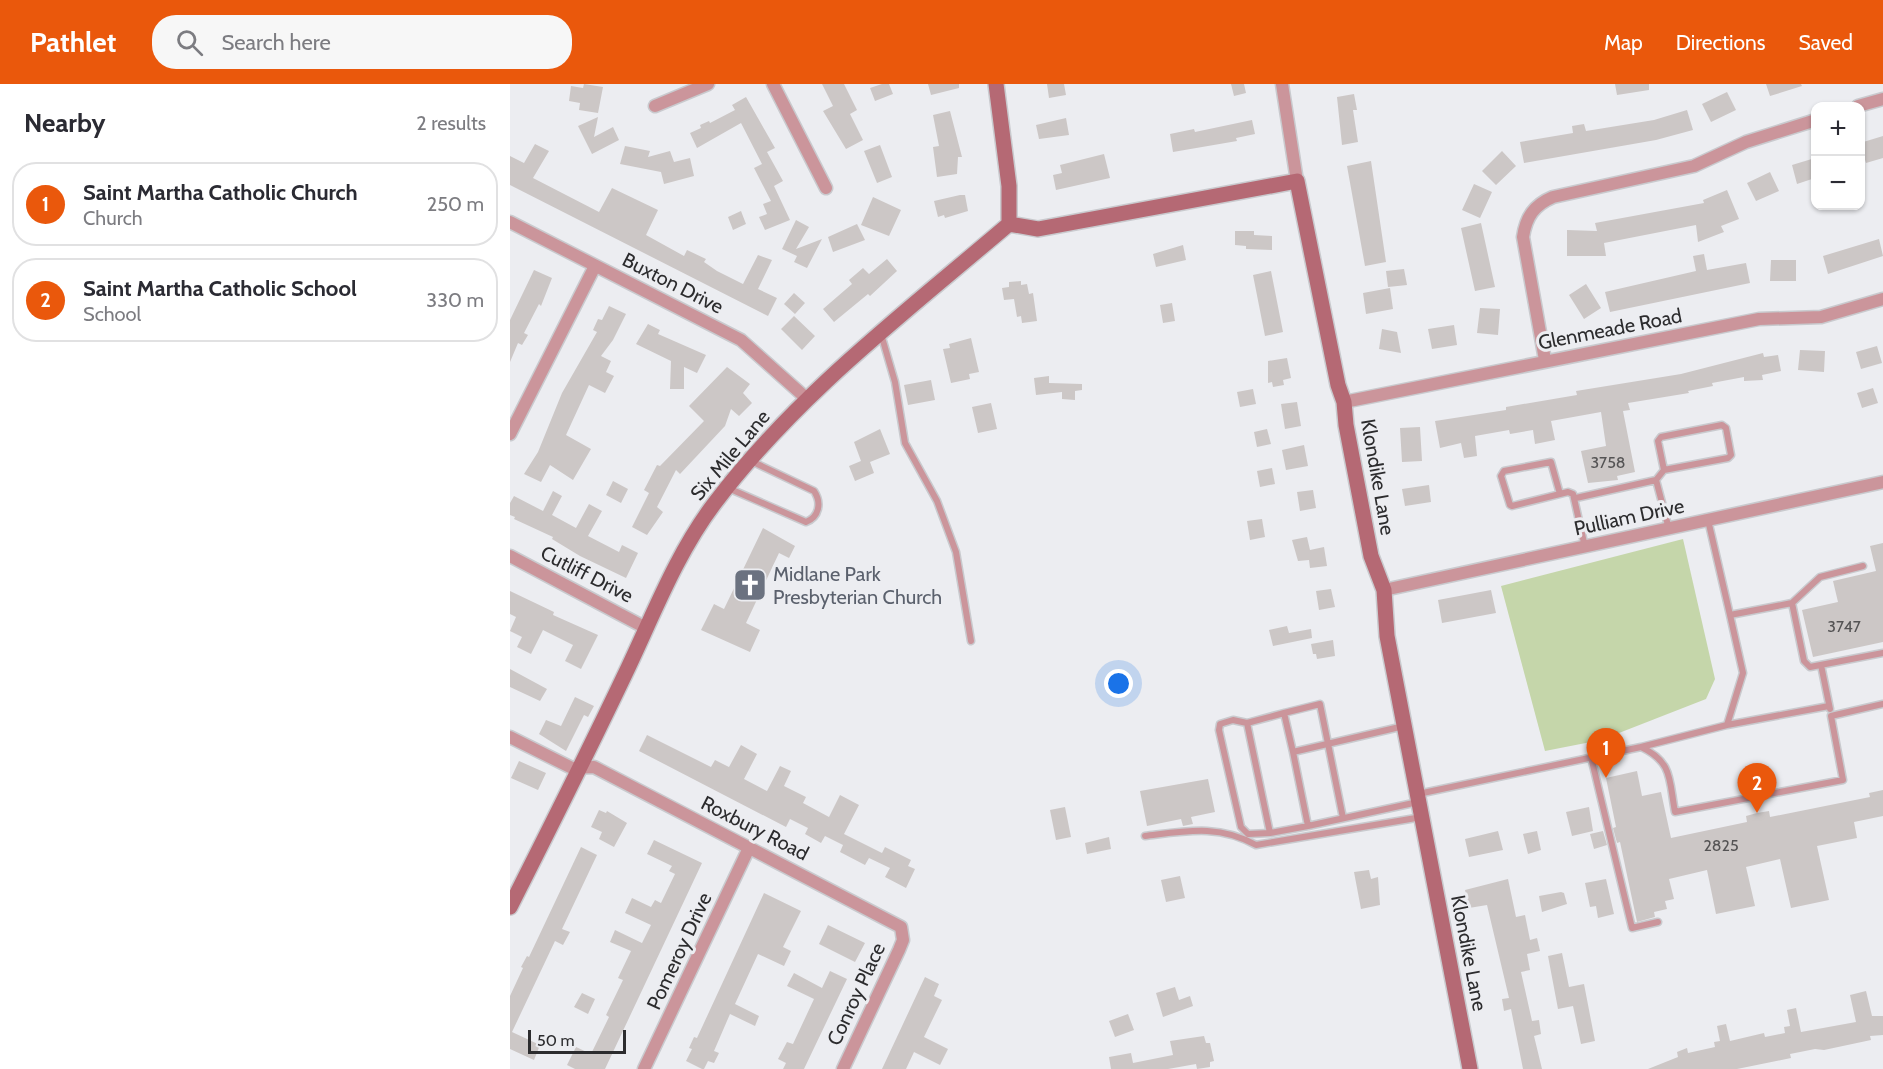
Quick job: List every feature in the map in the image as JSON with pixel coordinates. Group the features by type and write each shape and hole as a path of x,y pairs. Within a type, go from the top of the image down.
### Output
{"street":[{"path":"655,106 708,84"},
{"path":"773,84 826,188"},
{"path":"996,84 1009,186 1009,224 1038,229 1297,181 1282,84"},
{"path":"1865,104 1883,99"},
{"path":"1545,360 1523,237 1525,226 1537,206 1552,197 1694,166 1746,142 1811,121"},
{"name":"Klondike Lane","path":"1297,181 1338,385 1344,402 1346,425 1371,556 1384,590 1387,636 1470,1069"},
{"name":"Buxton Drive","path":"510,222 741,340 806,398"},
{"name":"Six Mile Lane","path":"510,908 582,766 646,628 692,536 728,487 806,398 1009,224"},
{"path":"510,434 595,266"},
{"name":"Glenmeade Road","path":"1344,402 1521,368 1545,360 1760,319 1821,317 1883,299"},
{"name":"Pulliam Drive","path":"1384,590 1883,482"},
{"name":"Cutliff Drive","path":"510,556 646,628"},
{"name":"Roxbury Road","path":"510,737 572,768 594,767 748,850 772,859 894,922 901,927 903,935"},
{"name":"Pomeroy Drive","path":"644,1069 748,850"},
{"name":"Conroy Place","path":"843,1069 899,950 903,935"}],"lane":[{"path":"881,333 895,382 905,442 937,501 956,552 971,641"},
{"path":"1576,498 1656,480 1664,470 1728,458 1731,455 1724,426 1660,437 1658,441 1664,470"},
{"path":"728,487 806,522 815,515 819,501 814,491 751,461"},
{"path":"1560,494 1551,462 1504,471 1502,476 1510,505 1560,494 1569,492 1576,498 1585,547"},
{"path":"1656,480 1669,529"},
{"path":"1708,520 1743,673 1727,725"},
{"path":"1730,615 1792,603 1820,577 1863,567"},
{"path":"1792,603 1806,665 1821,665 1883,653"},
{"path":"1641,747 1658,755 1665,764 1676,812 1843,780 1821,665"},
{"path":"1343,818 1320,704 1247,723 1233,720 1220,724 1219,730 1241,827 1248,834 1270,833 1419,804"},
{"path":"1831,716 1883,704"},
{"path":"1145,836 1215,830 1237,834 1256,845 1591,757 1727,725 1829,706"},
{"path":"1284,713 1308,826"},
{"path":"1247,723 1270,833"},
{"path":"1293,752 1404,726"},
{"path":"1591,757 1632,928 1658,922"}],"green space":[{"path":"1683,539 1715,679 1706,699 1601,740 1545,751 1501,586"}],"building":[{"path":"584,84 603,87 598,113 579,110 580,103 569,101 571,86 583,88"},
{"path":"822,84 844,84 857,110 850,114 863,140 846,149 823,111 833,106"},
{"path":"889,84 893,94 875,101 870,88"},
{"path":"928,84 959,84 959,88 931,95"},
{"path":"1047,84 1064,84 1066,95 1049,98"},
{"path":"1231,84 1244,84 1246,93 1234,96"},
{"path":"1615,84 1649,84 1649,90 1617,95"},
{"path":"1766,84 1801,84 1802,86 1770,96"},
{"path":"1727,92 1736,110 1711,122 1702,104"},
{"path":"1354,94 1357,110 1353,110 1358,142 1342,145 1337,97"},
{"path":"746,97 775,148 767,152 783,181 774,186 790,220 765,230 759,217 767,214 763,204 771,201 754,168 762,164 741,123 697,148 690,133 701,128 700,125 709,121 710,123 735,110 732,105"},
{"path":"1687,110 1693,130 1656,140 1524,163 1520,142 1573,133 1572,126 1584,124 1586,131 1654,120"},
{"path":"950,111 962,157 958,157 957,174 937,177 933,147 939,146 933,115"},
{"path":"598,117 594,137 613,127 619,140 592,154 578,126"},
{"path":"1066,118 1069,135 1039,139 1036,125"},
{"path":"1252,120 1255,134 1236,138 1237,141 1173,152 1170,134 1194,129 1195,132"},
{"path":"1883,136 1883,158 1866,163 1865,141"},
{"path":"535,144 549,151 533,178 599,212 612,188 658,210 646,235 684,256 687,250 706,259 704,262 717,271 743,284 758,255 772,260 758,289 777,298 768,316 510,185 510,156 524,163"},
{"path":"880,145 892,177 877,183 864,151"},
{"path":"625,146 650,151 648,157 670,151 674,162 690,158 694,176 664,184 661,172 620,164"},
{"path":"1502,151 1516,166 1496,185 1482,171"},
{"path":"1104,154 1110,178 1056,190 1053,175 1062,173 1060,165"},
{"path":"1811,159 1811,179 1797,184 1792,165"},
{"path":"1371,161 1386,262 1365,266 1347,166"},
{"path":"1770,172 1779,191 1756,201 1747,183"},
{"path":"1474,184 1492,192 1480,218 1462,210"},
{"path":"1727,190 1739,219 1721,226 1724,232 1698,242 1696,225 1604,243 1606,256 1567,256 1567,230 1597,231 1595,223 1704,203 1703,200"},
{"path":"965,195 968,211 945,218 944,215 938,217 934,201"},
{"path":"873,197 901,210 889,236 861,225"},
{"path":"741,211 746,224 733,230 728,217"},
{"path":"796,220 809,227 796,249 822,239 807,268 794,262 797,256 782,249"},
{"path":"1481,223 1495,287 1475,291 1461,228"},
{"path":"857,224 865,240 833,252 828,237"},
{"path":"1235,231 1254,231 1254,235 1272,236 1272,250 1246,249 1246,246 1235,245"},
{"path":"1879,239 1883,256 1828,274 1823,256"},
{"path":"1183,245 1186,260 1156,267 1153,254"},
{"path":"1704,254 1707,270 1746,263 1750,283 1610,312 1605,292 1696,271 1693,256"},
{"path":"887,259 897,271 870,296 868,294 834,322 823,309 852,284 849,280 863,268 869,274"},
{"path":"1771,260 1796,260 1796,281 1770,281"},
{"path":"1404,269 1407,285 1388,287 1386,271"},
{"path":"534,270 552,278 541,306 539,304 524,333 528,335 522,345 518,343 510,362 510,320"},
{"path":"1271,271 1283,332 1265,336 1253,275"},
{"path":"1021,281 1021,285 1027,284 1029,294 1033,293 1037,321 1022,323 1021,316 1017,317 1014,299 1004,300 1002,288 1009,287 1009,282"},
{"path":"1586,284 1601,308 1584,319 1569,295"},
{"path":"1390,288 1393,309 1366,314 1363,293"},
{"path":"794,293 805,303 795,314 784,304"},
{"path":"1172,303 1175,321 1163,323 1160,305"},
{"path":"609,306 626,314 613,340 601,356 611,361 606,372 614,376 605,393 589,385 566,435 591,449 573,480 550,465 541,482 524,474 538,452 562,393 597,332 593,330 598,319 602,320"},
{"path":"1480,308 1500,309 1498,335 1477,333"},
{"path":"794,316 815,336 802,350 781,329"},
{"path":"648,324 660,330 658,334 706,355 697,373 684,367 684,389 670,389 671,361 636,344"},
{"path":"1454,325 1457,345 1432,349 1428,329"},
{"path":"1382,329 1397,332 1401,353 1379,349"},
{"path":"971,338 979,372 969,374 970,379 951,383 943,349 950,348 949,344"},
{"path":"1877,346 1882,363 1861,369 1856,352"},
{"path":"1800,350 1825,351 1824,372 1798,370"},
{"path":"1763,353 1764,357 1778,355 1781,371 1762,375 1763,380 1744,381 1744,377 1712,383 1713,386 1688,391 1689,393 1628,403 1630,410 1623,411 1635,472 1617,476 1618,480 1588,483 1581,451 1606,446 1601,412 1551,421 1555,440 1535,444 1533,430 1510,434 1509,430 1475,436 1477,456 1464,458 1461,443 1440,448 1435,421 1506,410 1506,407 1577,395 1576,391 1681,374"},
{"path":"1287,358 1291,378 1283,380 1284,385 1273,387 1272,382 1268,383 1268,361"},
{"path":"727,367 750,384 743,393 752,403 739,416 731,409 725,426 680,474 676,470 657,507 663,512 647,535 632,527 649,493 644,490 657,465 660,466 704,421 689,406"},
{"path":"1049,376 1049,383 1082,384 1082,390 1075,391 1075,400 1062,399 1062,392 1036,395 1034,378"},
{"path":"931,380 935,400 908,405 904,385"},
{"path":"1873,388 1878,403 1862,408 1857,393"},
{"path":"1253,389 1256,404 1240,407 1237,392"},
{"path":"1297,402 1301,426 1285,429 1281,404"},
{"path":"991,403 997,429 978,433 972,407"},
{"path":"1420,427 1422,461 1402,462 1400,428"},
{"path":"880,429 890,454 870,462 874,473 855,481 849,466 861,461 854,442"},
{"path":"1267,429 1271,444 1257,447 1254,432"},
{"path":"1304,445 1308,466 1286,470 1282,450"},
{"path":"1272,468 1275,484 1260,487 1257,471"},
{"path":"613,481 628,489 621,503 606,495"},
{"path":"1429,485 1431,502 1405,506 1402,489"},
{"path":"1313,490 1316,508 1300,511 1297,492"},
{"path":"553,491 562,496 552,515 576,528 589,504 602,511 588,536 619,552 622,545 638,553 626,578 580,556 552,539 553,537 510,515 510,503 514,496 543,511"},
{"path":"1262,519 1265,537 1250,540 1247,521"},
{"name":"Midlane Park Presbyterian Church","path":"763,528 795,546 789,558 779,553 746,623 760,630 750,652 701,630 714,604 724,609"},
{"path":"1307,537 1310,550 1324,547 1327,566 1310,568 1309,560 1298,561 1292,540"},
{"path":"1883,543 1883,642 1813,657 1802,610 1838,602 1833,581 1876,571 1870,546"},
{"path":"1331,589 1335,607 1319,610 1316,591"},
{"path":"1491,590 1496,613 1442,623 1438,600"},
{"path":"510,591 554,612 553,615 598,635 581,669 565,661 573,645 543,630 531,654 517,647 522,637 510,631 516,617 510,614"},
{"path":"1287,626 1289,633 1311,629 1312,638 1273,646 1269,630"},
{"path":"1333,640 1335,656 1317,659 1316,654 1313,654 1311,644"},
{"path":"510,669 547,689 540,701 510,687"},
{"path":"575,697 594,706 588,717 584,715 566,751 539,734 546,720 561,726"},
{"path":"647,735 711,767 715,760 729,767 741,745 757,754 744,779 767,791 780,766 791,771 784,786 806,797 803,803 829,817 840,795 859,805 844,834 882,853 885,847 911,860 908,866 915,869 906,888 885,877 890,868 869,858 865,865 840,852 843,845 825,836 821,843 805,834 808,828 790,819 786,827 639,751"},
{"path":"519,761 546,773 538,790 511,778"},
{"path":"1637,771 1642,796 1661,792 1671,838 1747,822 1746,816 1757,813 1769,811 1770,817 1870,797 1869,793 1883,790 1883,816 1854,822 1857,838 1817,846 1829,900 1791,908 1780,859 1746,867 1755,906 1716,914 1707,870 1669,879 1674,899 1665,901 1667,909 1654,912 1655,917 1637,922 1620,842 1617,843 1613,828 1616,827 1606,778"},
{"path":"1208,779 1215,812 1191,817 1193,824 1183,826 1181,819 1147,826 1140,791"},
{"path":"1065,807 1071,837 1056,840 1050,810"},
{"path":"1589,807 1593,831 1572,836 1566,812"},
{"path":"599,810 606,813 607,811 627,823 614,847 599,839 602,832 591,827"},
{"path":"1498,831 1503,850 1469,857 1465,839"},
{"path":"1537,831 1541,850 1528,854 1523,834"},
{"path":"1603,831 1607,845 1594,849 1590,834"},
{"path":"1109,837 1111,849 1087,854 1085,843"},
{"path":"654,840 702,863 605,1069 575,1069 567,1065 576,1047 591,1054 609,1017 606,1015 623,980 618,978 631,951 610,942 615,930 642,943 651,925 625,913 632,898 651,907 655,900 661,903 675,874 669,871 672,866 647,854"},
{"path":"581,847 597,855 562,929 570,932 563,945 555,941 512,1032 540,1045 534,1060 510,1049 510,996 523,968 521,967 527,956 529,957"},
{"path":"1369,870 1371,879 1378,877 1380,905 1361,909 1354,872"},
{"path":"1180,876 1185,898 1166,902 1161,880"},
{"path":"1508,879 1516,917 1525,915 1530,940 1537,938 1540,951 1527,954 1530,970 1521,972 1532,1021 1539,1020 1541,1034 1534,1036 1542,1069 1523,1069 1511,1009 1504,1011 1502,999 1509,998 1487,905 1469,908 1465,890"},
{"path":"1606,879 1614,914 1598,918 1596,906 1590,907 1585,883"},
{"path":"764,893 801,911 783,947 791,951 784,966 758,954 735,1004 759,1016 755,1026 730,1014 714,1051 719,1053 714,1063 708,1061 702,1069 686,1061 692,1049 689,1048 694,1037 697,1038"},
{"path":"1564,893 1567,904 1542,912 1539,896"},
{"path":"828,925 865,943 855,962 819,944"},
{"path":"1562,953 1569,987 1584,984 1595,1041 1581,1044 1573,1006 1558,1009 1548,956"},
{"path":"830,971 847,979 804,1069 783,1069 786,1063 778,1059 787,1042 793,1044 814,999 787,986 794,973 822,988"},
{"path":"925,977 939,984 934,996 942,1000 924,1037 948,1049 940,1065 914,1052 906,1069 882,1069"},
{"path":"1175,987 1179,1000 1190,996 1193,1006 1163,1017 1156,993"},
{"path":"1866,991 1872,1016 1883,1016 1883,1035 1870,1036 1871,1040 1824,1050 1815,1049 1790,1054 1791,1058 1737,1069 1648,1069 1678,1057 1677,1052 1687,1048 1688,1053 1715,1047 1714,1042 1720,1041 1717,1026 1726,1024 1730,1041 1764,1033 1765,1037 1785,1033 1784,1027 1790,1026 1787,1010 1796,1008 1801,1032 1856,1022 1850,995"},
{"path":"582,993 595,999 588,1014 574,1007"},
{"path":"1128,1014 1134,1030 1115,1037 1109,1021"},
{"path":"1204,1036 1206,1043 1210,1043 1214,1061 1210,1062 1210,1067 1197,1069 1196,1064 1168,1069 1111,1069 1109,1057 1131,1053 1133,1063 1173,1055 1170,1041"}],"place":[{"name":"Midlane Park Presbyterian Church","path":"750,585"},
{"name":"Saint Martha Catholic Church","path":"1606,778"},
{"name":"Saint Martha Catholic School","path":"1757,813"}]}
